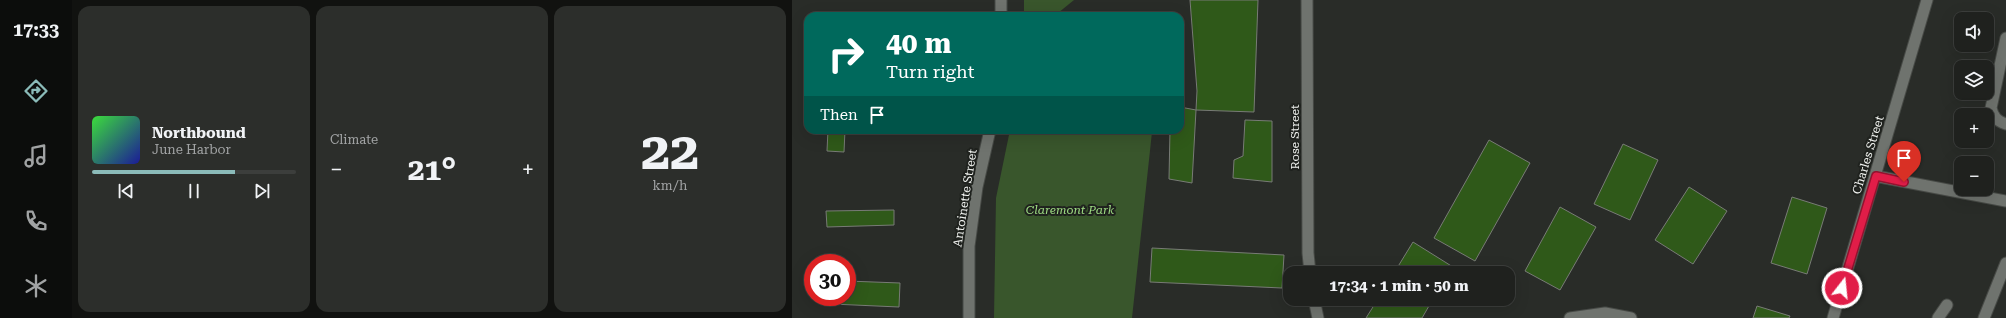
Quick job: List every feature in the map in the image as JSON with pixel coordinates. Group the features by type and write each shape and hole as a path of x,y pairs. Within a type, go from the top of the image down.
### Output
{"street":[{"path":"1001,0 1001,12"},
{"name":"Rose Street","path":"1307,0 1309,266"},
{"name":"Charles Street","path":"1833,318 1927,0"},
{"path":"2006,38 1991,108 1993,115 1999,121 2006,124"},
{"name":"Antoinette Street","path":"969,318 969,246 977,187 989,134"},
{"path":"1876,176 2006,201"},
{"path":"1984,318 2006,263"},
{"path":"1938,318 1947,304"},
{"path":"1315,306 1318,318"},
{"path":"1570,318 1605,313 1631,318"}],"green space":[{"path":"1024,0 1074,0 1059,12 1024,12"},
{"name":"Claremont Park","path":"1009,134 1152,134 1132,318 994,318 996,198"}],"building":[{"path":"1190,0 1258,0 1254,112 1196,110 1197,91"},
{"path":"1184,108 1196,110 1192,183 1169,179 1170,134 1184,134"},
{"path":"1245,120 1272,121 1272,182 1233,178 1234,160 1243,156"},
{"path":"828,134 845,134 844,152 827,151"},
{"path":"1489,140 1530,163 1475,261 1434,238"},
{"path":"1623,144 1658,160 1630,220 1594,204"},
{"path":"1689,187 1727,211 1693,264 1655,240"},
{"path":"1792,197 1827,208 1807,274 1771,263"},
{"path":"1560,207 1596,227 1560,290 1525,271"},
{"path":"894,210 894,225 827,227 826,211"},
{"path":"1413,242 1451,266 1398,266"},
{"path":"1152,248 1284,255 1282,288 1150,282"},
{"path":"856,281 900,283 899,307 856,305"},
{"path":"1374,306 1429,306 1422,318 1366,318"},
{"path":"1757,306 1790,316 1789,318 1753,318"}],"route":[{"path":"1842,288 1876,176 1904,182"}]}
